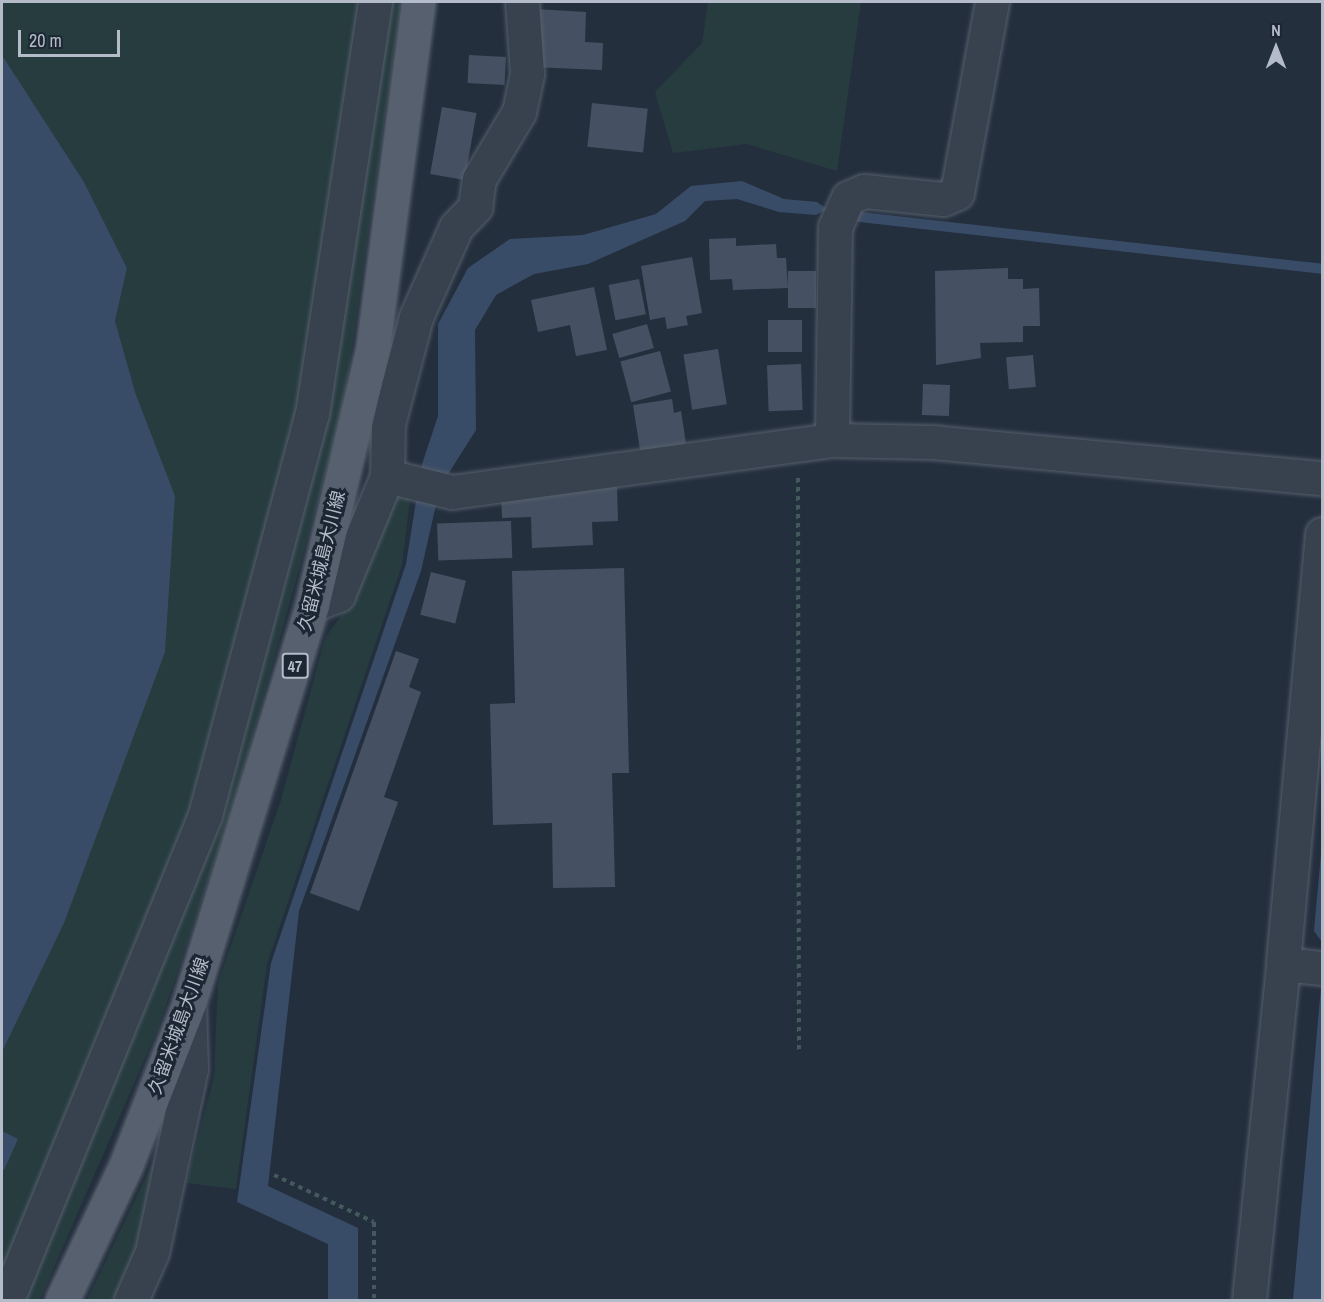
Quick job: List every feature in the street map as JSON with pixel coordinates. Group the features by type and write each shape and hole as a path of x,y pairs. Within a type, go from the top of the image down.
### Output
{"main road":[{"name":"久留米城島大川線","path":"62,1300 126,1165 189,1003 312,605 373,346 418,2"}],"street":[{"path":"7,1300 205,815 312,414 375,2"},
{"path":"312,605 338,595 397,476 388,424 416,317 456,227 475,207 479,179 519,112 527,73 522,2"},
{"path":"820,442 835,227 848,198 864,191 943,199 957,193 992,2"},
{"path":"397,476 452,492 820,442 932,442 1323,478"},
{"path":"1249,1300 1306,966 1323,534"},
{"path":"131,1300 152,1252 191,1069 189,1003"}],"path":[{"path":"799,1050 798,471 820,442"},
{"path":"274,1176 374,1222 374,1300"}],"green space":[{"path":"2,2 401,2 343,411 231,814 159,1026 40,1300 2,1300 2,1169 18,1139 2,1131 2,1052 64,922 136,395 115,321 127,268 84,182 2,55"},
{"path":"708,2 861,2 837,171 747,144 673,153 655,92 702,43"},
{"path":"394,492 410,499 402,565 267,964 236,1189 186,1183 214,1076 218,983 281,800 325,638 350,603"},
{"path":"155,1158 137,1259 115,1300 87,1300"}],"water":[{"path":"2,55 84,182 127,268 115,321 136,395 175,496 165,652 64,923 2,1052"},
{"path":"742,181 784,199 817,202 827,209 816,215 779,212 737,199 705,201 685,221 588,264 534,274 496,295 475,330 476,430 440,487 421,571 299,911 268,1186 358,1228 358,1300 328,1300 328,1244 237,1202 271,963 406,564 422,464 438,416 438,324 468,268 510,239 583,235 656,214 691,186"},
{"path":"1322,843 1322,942 1314,931"},
{"path":"1322,976 1322,1300 1293,1300"},
{"path":"2,1131 18,1139 4,1170 2,1169"}],"building":[{"path":"535,9 586,12 585,42 603,43 602,70 533,67"},
{"path":"469,55 506,57 504,85 468,83"},
{"path":"592,103 648,109 643,153 587,147"},
{"path":"442,107 476,113 465,180 430,174"},
{"path":"736,238 736,246 776,244 777,258 786,258 788,288 733,290 732,279 710,280 709,239"},
{"path":"692,257 702,313 686,316 688,325 667,329 665,317 650,320 641,266"},
{"path":"1008,268 1008,279 1023,279 1023,289 1039,288 1040,326 1023,326 1023,342 980,343 981,358 936,365 935,271"},
{"path":"788,271 816,271 816,308 788,308"},
{"path":"639,279 646,314 615,320 609,285"},
{"path":"594,287 607,350 576,356 570,325 538,332 531,300"},
{"path":"768,320 802,320 802,352 768,352"},
{"path":"647,324 654,348 619,358 612,334"},
{"path":"718,349 727,404 692,410 683,354"},
{"path":"660,351 671,392 631,402 620,362"},
{"path":"1033,355 1036,387 1009,389 1006,357"},
{"path":"801,364 803,410 769,411 767,365"},
{"path":"923,384 950,385 949,416 922,415"},
{"path":"672,399 674,413 681,411 687,450 641,456 633,405"},
{"path":"617,486 618,521 592,522 593,545 532,548 531,517 502,518 501,490"},
{"path":"511,521 512,558 438,561 437,524"},
{"path":"624,568 629,773 612,773 615,887 553,888 552,823 493,825 490,704 515,703 512,571"},
{"path":"431,572 466,581 455,623 420,615"},
{"path":"396,651 419,659 409,687 421,692 384,797 398,802 359,911 310,893"}],"waterway":[{"path":"860,217 1322,269"}]}
